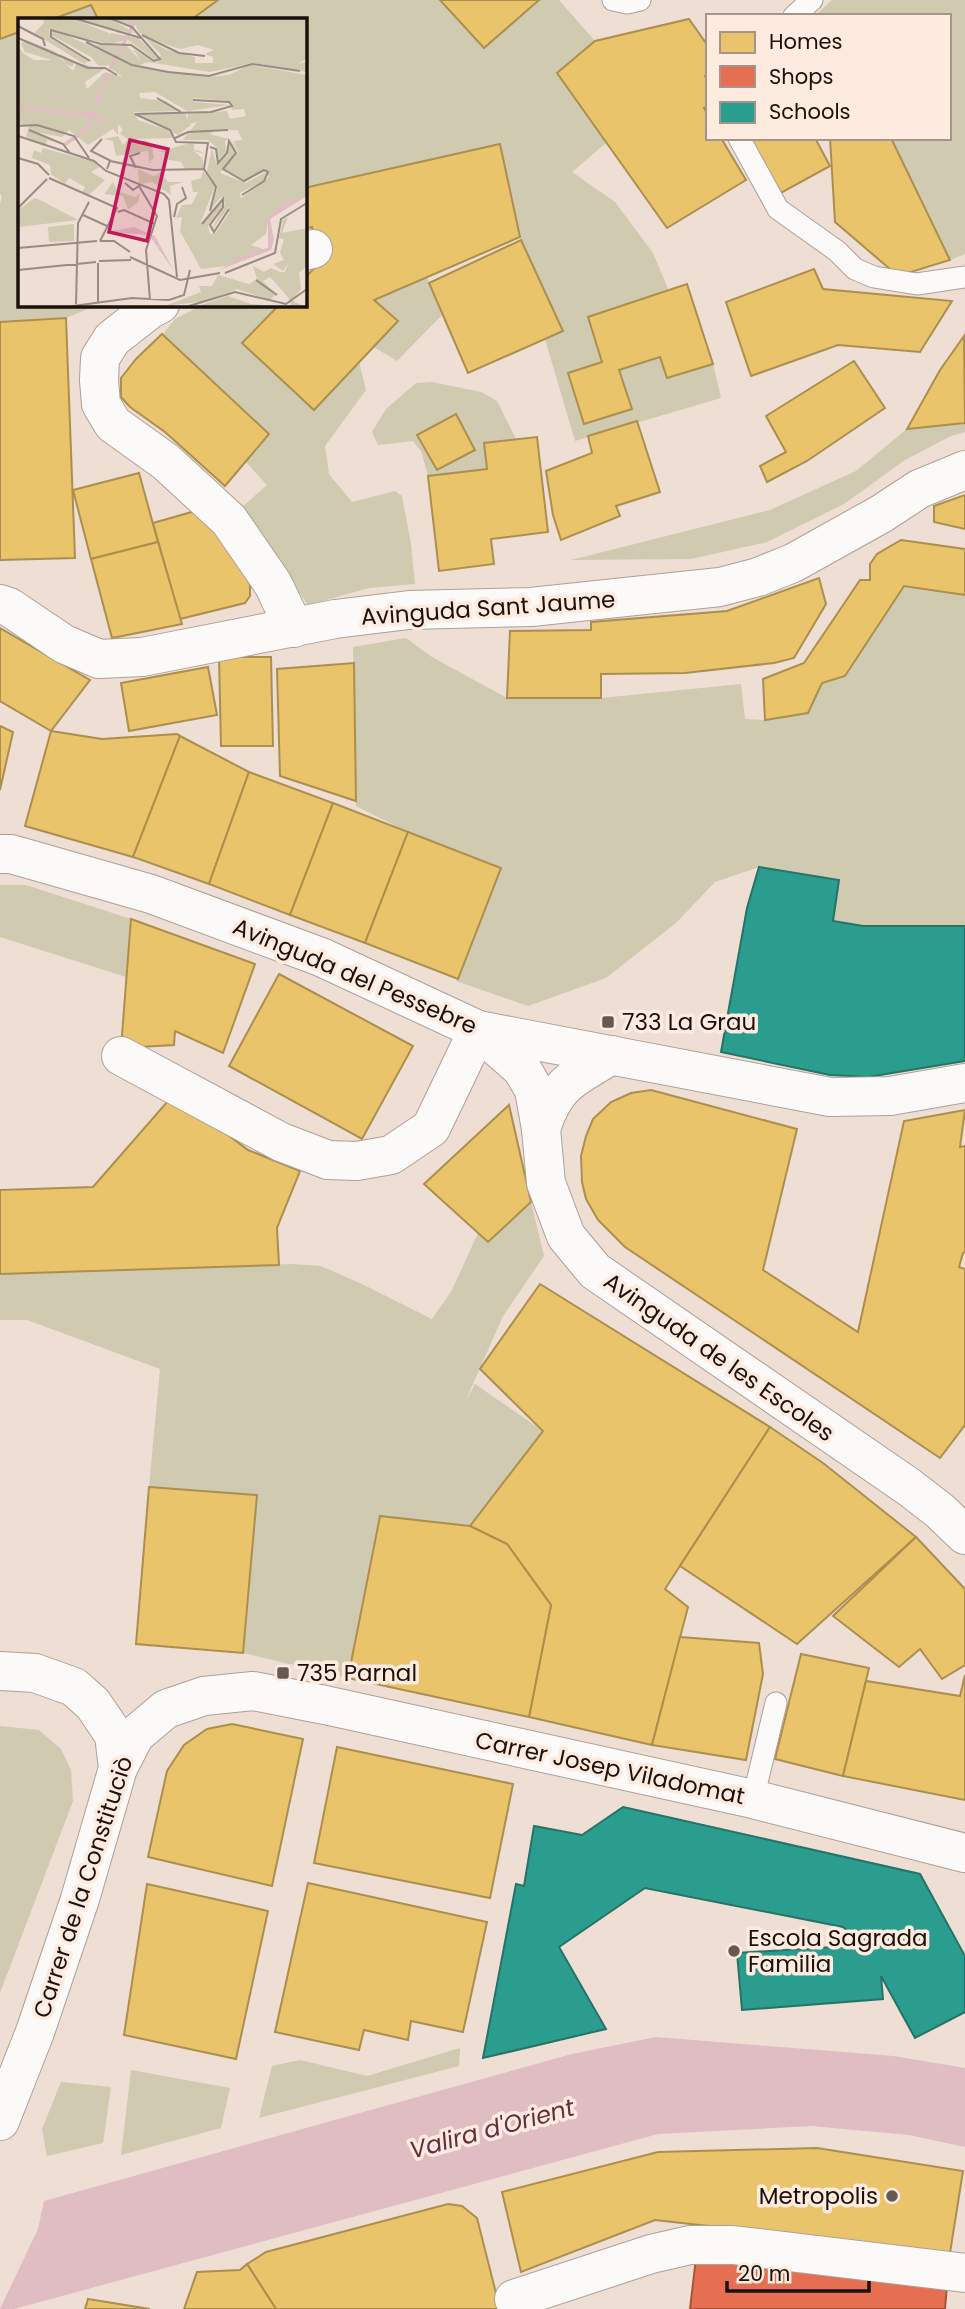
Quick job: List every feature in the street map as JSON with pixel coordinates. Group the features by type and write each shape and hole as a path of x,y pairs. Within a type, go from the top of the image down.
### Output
{"street":[{"path":"156,306 112,339 100,358 101,404 114,424 166,462 229,520 273,584 294,628"},
{"name":"Avinguda Sant Jaume","path":"0,604 9,607 64,643 99,659 142,657 335,619 429,608 531,607 720,587 758,577 793,563 881,514 919,489 965,470"},
{"name":"Avinguda del Pessebre","path":"0,854 11,854 151,894 321,957 478,1030 830,1097 890,1096 965,1083"},
{"path":"121,1056 281,1142 328,1160 357,1161 391,1155 431,1128 478,1030"},
{"name":"Avinguda de les Escoles","path":"478,1030 523,1069 534,1090 546,1183 566,1236 596,1271 909,1487 965,1535"},
{"path":"541,1129 548,1106 562,1086 612,1055"},
{"path":"0,1671 35,1673 74,1687 93,1704 114,1735 118,1768"},
{"name":"Carrer de la Constituciò","path":"0,2121 36,2032 80,1899 118,1768 135,1735 166,1709 204,1696 253,1692"},
{"name":"Carrer Josep Viladomat","path":"253,1692 325,1705 753,1799 965,1853"},
{"path":"514,2299 690,2245 733,2245 965,2273"}],"lane":[{"path":"613,0 627,3 640,0"},
{"path":"796,14 811,0"},
{"path":"740,140 778,209 837,251 855,269 874,277 917,284 965,277"},
{"path":"753,1799 776,1703"}],"shaded area":[{"path":"218,0 440,0 484,47 539,0 559,0 595,41 558,73 607,142 572,172 615,202 653,253 669,291 588,317 602,362 568,374 584,424 632,409 619,370 660,357 667,378 713,364 721,398 575,441 545,339 563,331 521,240 500,144 306,188 306,18 193,18"},
{"path":"832,0 965,0 965,254 950,260 892,140 951,140 951,14 817,14"},
{"path":"91,5 98,18 56,18"},
{"path":"18,32 18,306 96,306 66,318 0,322 0,39"},
{"path":"427,277 442,315 397,361 374,347 398,321 374,300"},
{"path":"200,306 279,306 242,343 314,409 359,362 366,390 325,446 329,474 352,502 395,491 402,496 415,584 369,588 308,605 240,509 267,485 246,462 269,433 163,334 175,319"},
{"path":"432,382 481,392 497,401 516,439 484,443 487,469 428,476 421,451 413,441 378,445 372,432 386,409 416,383"},
{"path":"965,423 965,432 951,436 905,460 844,504 767,542 691,559 571,560 770,510 856,471 907,429"},
{"path":"904,586 965,595 965,926 863,926 833,921 839,880 759,867 715,882 676,923 606,978 528,1006 456,981 501,868 408,832 356,806 353,647 406,638 432,657 507,698 601,698 741,684 745,719 765,720 808,713 822,683 845,675"},
{"path":"0,885 26,885 131,919 126,977 0,937"},
{"path":"531,1202 544,1256 503,1316 465,1402 475,1384 543,1431 470,1526 380,1516 348,1678 243,1653 257,1495 149,1487 160,1369 27,1320 0,1320 0,1274 291,1264 321,1266 432,1319 452,1290 478,1233 488,1242"},
{"path":"0,1726 39,1730 61,1749 71,1770 73,1801 0,1993"},
{"path":"460,2048 459,2066 259,2118 272,2066 300,2060 367,2076"},
{"path":"131,2070 230,2088 221,2128 121,2155"},
{"path":"61,2082 111,2087 103,2143 47,2156 42,2129"}],"water":[{"name":"Valira d'Orient","path":"656,2037 893,2056 965,2068 965,2147 909,2135 811,2126 658,2134 14,2309 0,2309 38,2229 44,2201 572,2054"}],"building: Homes":[{"path":"0,0 218,0 193,18 98,18 91,5 56,18 18,18 18,32 0,39"},
{"path":"440,0 539,0 484,48"},
{"path":"689,19 706,43 706,140 722,140 746,180 667,228 557,73 595,41"},
{"path":"751,140 816,140 830,166 779,194"},
{"path":"830,140 892,140 950,260 898,276 835,222"},
{"path":"500,144 520,237 374,300 398,321 314,410 242,343 278,306 306,306 306,277 320,262 312,227 306,228 306,188"},
{"path":"521,240 563,331 468,373 429,283"},
{"path":"814,269 823,289 952,301 920,352 838,345 751,376 726,302"},
{"path":"687,284 713,364 667,378 660,357 619,370 632,409 584,424 568,373 602,362 588,317"},
{"path":"66,318 75,558 0,560 0,322"},
{"path":"162,334 269,434 225,486 121,397 121,378"},
{"path":"964,336 965,423 907,429 940,370"},
{"path":"854,361 885,408 807,461 767,482 760,466 786,452 766,416"},
{"path":"456,414 475,450 437,470 417,435"},
{"path":"637,421 660,492 616,506 620,516 561,540 553,515 546,471 592,453 588,436"},
{"path":"537,437 548,532 491,539 494,564 439,571 428,476 487,469 484,443"},
{"path":"139,473 158,542 91,559 73,490"},
{"path":"965,495 965,529 934,522 934,506"},
{"path":"199,510 250,577 250,596 245,603 180,619 153,523"},
{"path":"901,540 965,549 965,595 904,586 845,676 822,683 808,713 765,720 763,679 804,663 860,580 870,580 870,564 877,554"},
{"path":"158,542 182,624 112,638 91,559"},
{"path":"819,578 826,604 794,658 774,663 685,673 601,674 601,698 507,698 510,631 591,630 591,622 727,611"},
{"path":"0,628 90,680 51,731 0,701"},
{"path":"219,657 271,657 273,746 221,746"},
{"path":"354,663 356,801 280,776 277,669"},
{"path":"208,667 217,715 129,731 121,683"},
{"path":"0,726 13,732 0,790"},
{"path":"51,731 102,739 177,734 180,736 133,857 25,826"},
{"path":"180,736 249,772 209,884 133,857"},
{"path":"249,772 333,803 290,915 209,884"},
{"path":"333,803 408,832 365,943 290,915"},
{"path":"408,832 501,868 458,979 365,943"},
{"path":"131,919 255,964 223,1053 175,1031 174,1045 121,1048"},
{"path":"279,974 413,1046 362,1139 229,1066"},
{"path":"651,1090 797,1129 763,1270 858,1332 904,1121 965,1110 960,1147 965,1146 965,1252 959,1267 965,1269 965,1425 940,1458 625,1247 598,1220 586,1199 582,1182 581,1156 586,1136 593,1119 611,1102 631,1093"},
{"path":"174,1094 248,1150 300,1171 277,1228 279,1265 0,1274 0,1190 93,1187"},
{"path":"509,1105 531,1202 488,1242 424,1184"},
{"path":"540,1284 770,1427 665,1589 688,1607 652,1745 529,1717 551,1605 507,1544 470,1526 543,1431 480,1369"},
{"path":"770,1427 823,1463 916,1537 797,1644 680,1566"},
{"path":"149,1487 257,1495 243,1653 136,1644"},
{"path":"380,1516 470,1526 507,1544 551,1605 529,1717 348,1678"},
{"path":"916,1537 965,1589 965,1665 942,1679 920,1649 899,1667 833,1616"},
{"path":"680,1637 759,1643 763,1674 746,1760 652,1745"},
{"path":"801,1654 869,1668 843,1776 775,1759"},
{"path":"965,1675 965,1800 843,1776 866,1681 960,1696"},
{"path":"232,1724 303,1739 272,1886 148,1857 167,1771 184,1745 207,1729"},
{"path":"337,1747 513,1784 490,1898 314,1863"},
{"path":"308,1883 487,1922 463,2032 411,2021 408,2040 364,2030 359,2050 275,2032"},
{"path":"147,1884 268,1911 236,2059 124,2035"},
{"path":"817,2148 963,2171 950,2253 655,2220 521,2272 502,2192 658,2152"},
{"path":"448,2204 462,2206 477,2218 500,2309 276,2309 247,2264 266,2252"},
{"path":"247,2264 276,2309 184,2309 197,2272 240,2270"},
{"path":"88,2299 150,2309 85,2309"}],"building: Shops":[{"path":"696,2258 947,2285 945,2309 690,2309"}],"building: Schools":[{"path":"759,867 839,880 833,921 863,926 965,926 965,1061 868,1077 830,1075 721,1052 747,908"},
{"name":"Escola Sagrada Familia","path":"623,1807 920,1874 965,1956 965,2012 915,2038 881,1976 883,1999 742,2010 737,1953 865,1945 843,1927 645,1888 559,1947 606,2029 483,2058 516,1884 524,1886 534,1826 582,1835"}],"place":[{"name":"733 La Grau","path":"608,1022"},
{"name":"735 Parnal","path":"283,1673"},
{"name":"Escola Sagrada Familia","path":"734,1951"},
{"name":"Metropolis","path":"892,2196"}]}
